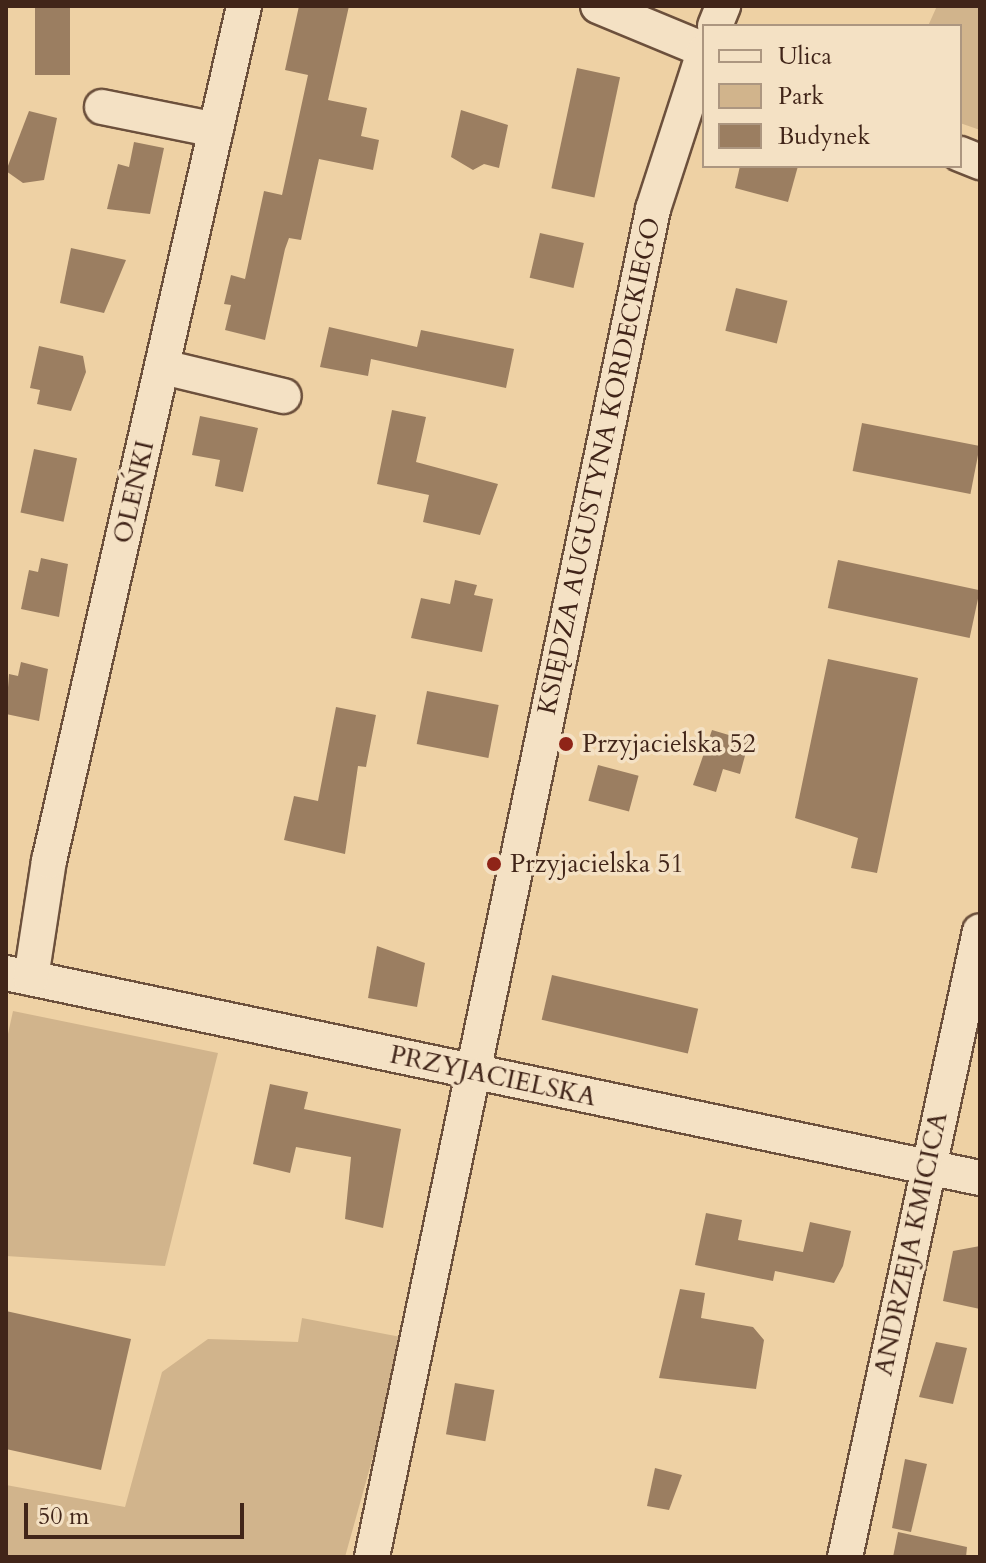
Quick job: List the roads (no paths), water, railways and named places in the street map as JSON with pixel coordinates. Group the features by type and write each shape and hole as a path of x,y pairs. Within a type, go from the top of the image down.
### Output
{"street":[{"name":"OLEŃKI","path":"19,976 49,861 244,6"},
{"path":"598,6 702,50"},
{"name":"KSIĘDZA AUGUSTYNA KORDECKIEGO","path":"372,1557 653,209 702,57"},
{"path":"102,107 216,130"},
{"path":"163,367 284,396"},
{"name":"ANDRZEJA KMICICA","path":"845,1557 926,1167 980,931"},
{"name":"PRZYJACIELSKA","path":"19,976 980,1178"}],"place":[{"name":"Przyjacielska 52","path":"566,744"},
{"name":"Przyjacielska 51","path":"494,864"}]}
